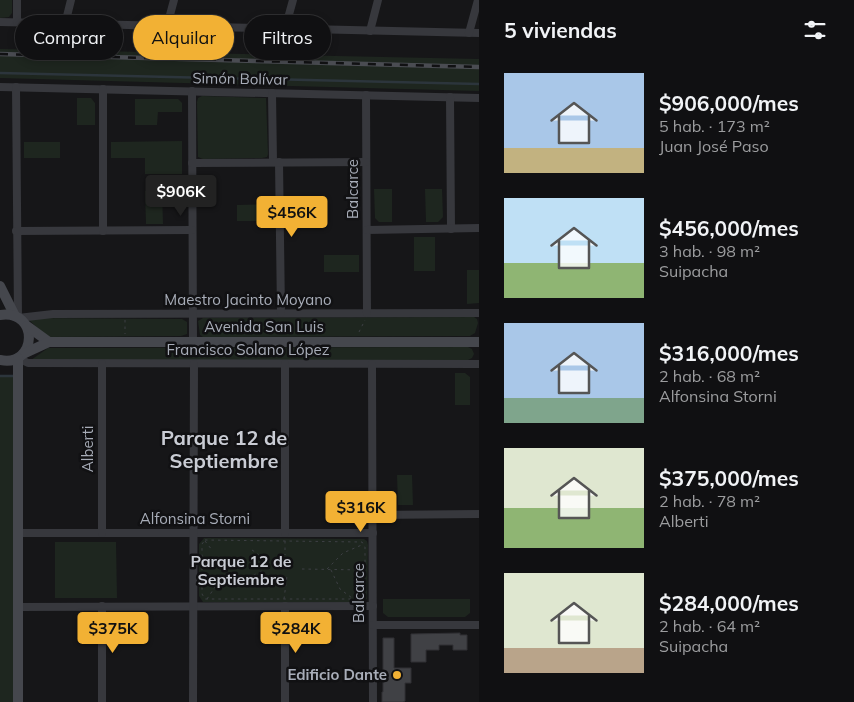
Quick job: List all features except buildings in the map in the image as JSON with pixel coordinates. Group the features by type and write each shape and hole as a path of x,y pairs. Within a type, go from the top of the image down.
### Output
{"main road":[{"path":"0,286 16,317 49,342"},
{"path":"0,315 16,317"},
{"path":"18,702 21,356 29,342 27,326"},
{"name":"Avenida San Luis","path":"0,360 14,360 49,342 479,342"}],"street":[{"path":"17,0 17,15"},
{"path":"67,15 71,0"},
{"path":"170,15 174,0"},
{"path":"289,15 293,0"},
{"path":"370,31 378,0"},
{"path":"469,33 478,0"},
{"path":"0,22 15,22"},
{"path":"331,30 479,33"},
{"name":"Simón Bolívar","path":"0,87 479,98"},
{"path":"16,87 16,317"},
{"path":"103,89 103,231"},
{"path":"192,91 193,342"},
{"path":"272,93 281,313"},
{"name":"Balcarce","path":"366,95 367,316"},
{"path":"450,97 451,229"},
{"path":"192,163 366,162"},
{"path":"367,230 479,228"},
{"path":"16,231 192,230"},
{"name":"Maestro Jacinto Moyano","path":"16,317 38,314 281,313 367,316 479,313"},
{"name":"Francisco Solano López","path":"21,356 28,362 34,363 479,364"},
{"name":"Alberti","path":"102,364 102,533"},
{"path":"194,364 194,702"},
{"path":"285,364 285,537"},
{"name":"Balcarce","path":"372,364 373,702"},
{"path":"373,515 479,514"},
{"name":"Alfonsina Storni","path":"18,533 194,533 285,537 373,533"},
{"path":"284,603 285,702"},
{"path":"18,606 194,606 284,603 373,606"},
{"path":"102,606 102,702"},
{"path":"373,625 479,625"}],"path":[{"path":"273,336 281,319 281,313"},
{"path":"125,314 125,335"},
{"path":"358,335 367,316"},
{"path":"204,540 285,537 360,541 364,543"},
{"path":"285,537 285,555"},
{"path":"204,540 212,550"},
{"path":"204,540 202,544 202,597 207,600 284,603 362,599 365,597 364,543"},
{"path":"326,569 343,553 364,543"},
{"path":"252,550 261,556 264,563 262,571 252,576"},
{"path":"264,563 270,564"},
{"path":"302,569 365,570"},
{"path":"330,569 340,589 355,599"},
{"path":"284,603 286,576"},
{"path":"207,600 221,578"}],"shaded area":[{"path":"0,0 12,0 12,13 9,17 0,18"},
{"path":"0,49 15,49 15,60 123,60 123,52 133,52 133,60 234,60 234,54 244,54 244,60 331,60 331,56 479,59 479,91 0,78"},
{"path":"202,96 266,98 267,157 203,159 198,157 197,102 198,98"},
{"path":"77,98 91,98 95,103 95,125 77,125"},
{"path":"135,99 178,99 182,103 182,112 158,112 157,125 135,125"},
{"path":"182,141 182,174 145,174 145,158 111,158 111,142"},
{"path":"24,142 60,142 60,158 24,158"},
{"path":"374,189 392,189 392,222 379,222 375,218"},
{"path":"425,189 442,189 443,217 438,222 426,222"},
{"path":"145,191 162,191 163,224 146,224"},
{"path":"272,204 272,221 237,221 237,205"},
{"path":"414,237 435,237 435,271 414,271"},
{"path":"324,255 359,255 359,272 324,272"},
{"path":"467,270 479,270 479,303 467,304"},
{"path":"474,317 478,323 475,333 470,336 203,337 200,335 198,321 203,318"},
{"path":"27,318 182,319 187,322 187,334 181,336 47,337"},
{"path":"468,347 472,349 474,354 468,360 31,360 48,348"},
{"path":"455,373 465,373 470,377 470,405 455,405"},
{"path":"0,376 13,376 14,702 0,702"},
{"path":"397,475 412,475 413,505 398,505"},
{"path":"204,538 364,539 368,545 367,599 362,602 203,602 199,596 199,544"},
{"path":"55,542 116,542 117,598 55,598"},
{"path":"383,599 470,599 470,613 465,617 388,617 383,613"}],"waterway":[{"path":"0,73 479,84"},
{"path":"0,376 14,376"}],"railway":[{"path":"0,54 479,67"}],"place":[{"name":"Edificio Dante","path":"397,675"}],"district":[{"name":"Parque 12 de Septiembre","path":"224,450"},
{"name":"Parque 12 de Septiembre","path":"241,570"}]}
